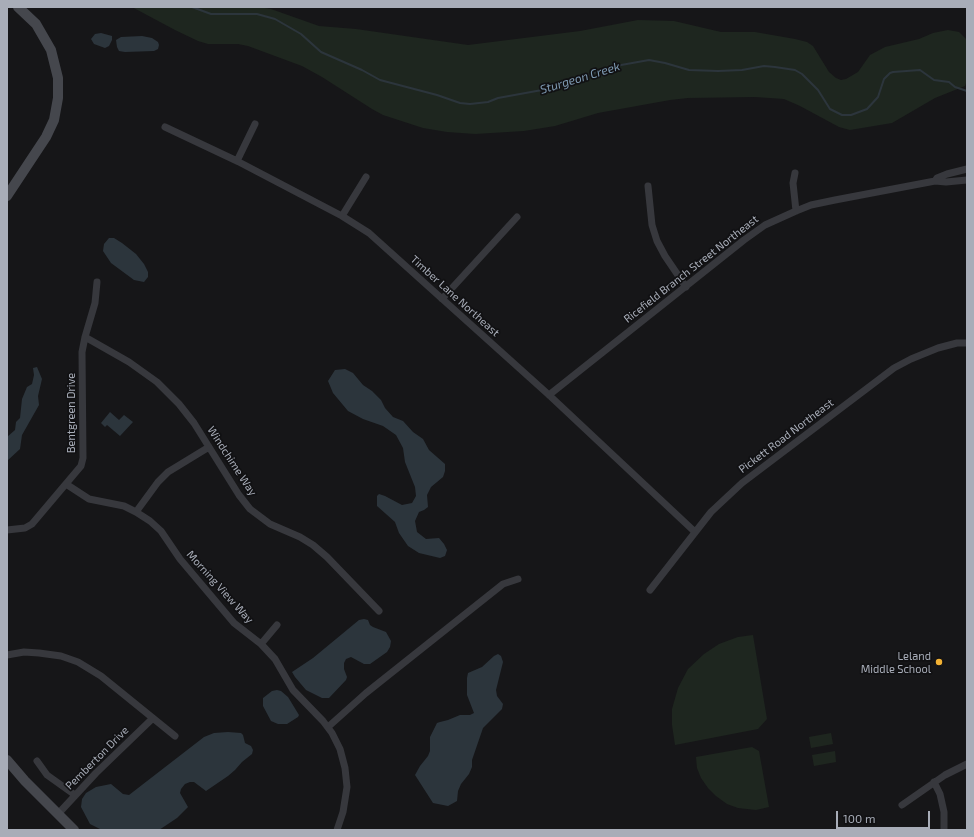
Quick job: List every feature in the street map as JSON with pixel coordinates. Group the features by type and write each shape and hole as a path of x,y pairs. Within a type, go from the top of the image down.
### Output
{"street":[{"path":"7,196 46,137 54,120 58,98 58,78 51,50 36,24 18,7"},
{"path":"237,161 255,124"},
{"name":"Timber Lane Northeast","path":"165,127 237,161 342,216 369,233 549,395 695,532"},
{"name":"Ricefield Branch Street Northeast","path":"549,395 765,225 811,205 935,180 947,174 967,169"},
{"path":"795,173 793,183 796,211"},
{"path":"342,216 366,177"},
{"name":"Ricefield Branch Street Northeast","path":"935,180 946,182 967,180"},
{"path":"648,186 652,225 657,240 665,256 686,286"},
{"path":"442,299 517,217"},
{"name":"Bentgreen Drive","path":"7,530 25,528 32,524 80,469 83,462 82,361 85,338 95,303 97,282"},
{"name":"Windchime Way","path":"85,338 129,362 157,382 186,412 239,495 250,509 270,524 300,537 313,545 379,611"},
{"name":"Pickett Road Northeast","path":"650,590 715,508 742,483 894,368 938,348 957,343 967,343"},
{"path":"136,512 158,482 168,472 209,447"},
{"name":"Morning View Way","path":"66,484 89,499 117,504 136,512 150,521 161,531 180,559 230,618 241,629 261,644 275,659 297,696 328,727 340,749 346,768 347,777 345,805 338,830"},
{"path":"328,727 366,693 503,584 518,579"},
{"path":"261,644 277,626"},
{"path":"7,655 24,652 39,653 61,656 78,662 101,676 174,736"},
{"name":"Pemberton Drive","path":"58,814 96,772 152,719"},
{"path":"7,760 25,781 74,830"},
{"path":"37,761 46,774 75,795"},
{"path":"902,805 945,775 967,764"},
{"path":"934,782 940,794 944,812 944,830"}],"shaded area":[{"path":"132,7 259,7 271,9 319,26 356,29 468,45 580,31 638,20 674,21 721,32 755,32 807,42 813,46 829,72 841,80 846,79 858,72 870,55 885,47 948,30 959,32 967,40 967,80 965,86 935,98 892,123 850,130 839,127 784,99 755,97 688,98 670,100 598,113 555,126 524,131 475,134 447,132 423,128 383,115 302,66 248,46 238,44 208,44 198,41"},
{"path":"101,33 112,36 109,46 105,48 94,44 91,39 95,34"},
{"path":"142,36 152,38 158,42 158,49 154,51 119,51 116,40 121,37"},
{"path":"109,238 114,238 122,243 136,254 144,264 148,272 148,277 144,282 134,280 111,263 103,251 104,244"},
{"path":"37,367 42,379 38,396 39,405 22,435 20,449 7,461 7,437 15,430 16,422 20,418 22,399 27,387 32,384 34,375 33,368"},
{"path":"345,369 353,373 363,385 381,400 385,408 393,417 403,421 413,432 423,439 429,450 445,464 443,477 431,487 427,495 428,507 419,512 415,521 417,532 426,539 439,538 447,550 445,556 440,558 419,553 408,546 399,533 395,522 377,506 377,496 379,494 402,505 412,503 416,496 415,487 405,462 403,448 396,435 383,426 363,419 348,411 333,393 328,381 335,370"},
{"path":"110,412 119,420 124,415 133,422 120,436 107,425 105,427 101,423"},
{"path":"359,620 368,620 370,625 373,627 386,632 391,641 387,652 370,664 364,664 351,657 346,659 344,669 347,677 346,680 329,698 322,698 306,690 292,672 313,658"},
{"path":"753,635 767,719 758,729 675,745 672,725 672,709 678,688 688,669 704,654 719,644 738,637"},
{"path":"498,654 501,656 503,662 496,690 497,696 503,704 502,709 483,728 472,760 472,767 469,774 461,784 458,791 457,801 448,806 433,803 415,775 430,751 430,737 437,723 460,715 470,715 474,713 467,695 468,673 482,667"},
{"path":"272,691 281,691 288,697 299,715 287,724 278,724 271,721 263,706 263,698"},
{"path":"214,733 241,733 245,743 251,746 253,750 252,754 228,776 206,791 194,782 185,784 180,793 188,807 177,818 159,830 102,830 90,824 81,807 82,799 86,793 96,787 111,784 123,794 129,795 204,737"},
{"path":"831,733 833,744 811,748 809,737"},
{"path":"752,747 759,751 769,807 756,810 738,808 727,804 716,796 701,778 697,768 696,757"},
{"path":"835,751 836,762 814,766 812,755"}],"waterway":[{"name":"Sturgeon Creek","path":"192,7 211,14 257,14 275,19 301,34 321,52 362,70 380,80 437,95 460,103 470,104 488,102 498,98 542,90 567,83 610,67 649,60 689,70 742,70 764,66 795,70 802,74 818,90 830,109 842,115 851,115 867,109 878,97 884,79 893,72 920,70 934,80 949,82 955,87 967,91"}],"place":[{"name":"Leland Middle School","path":"939,662"}]}
